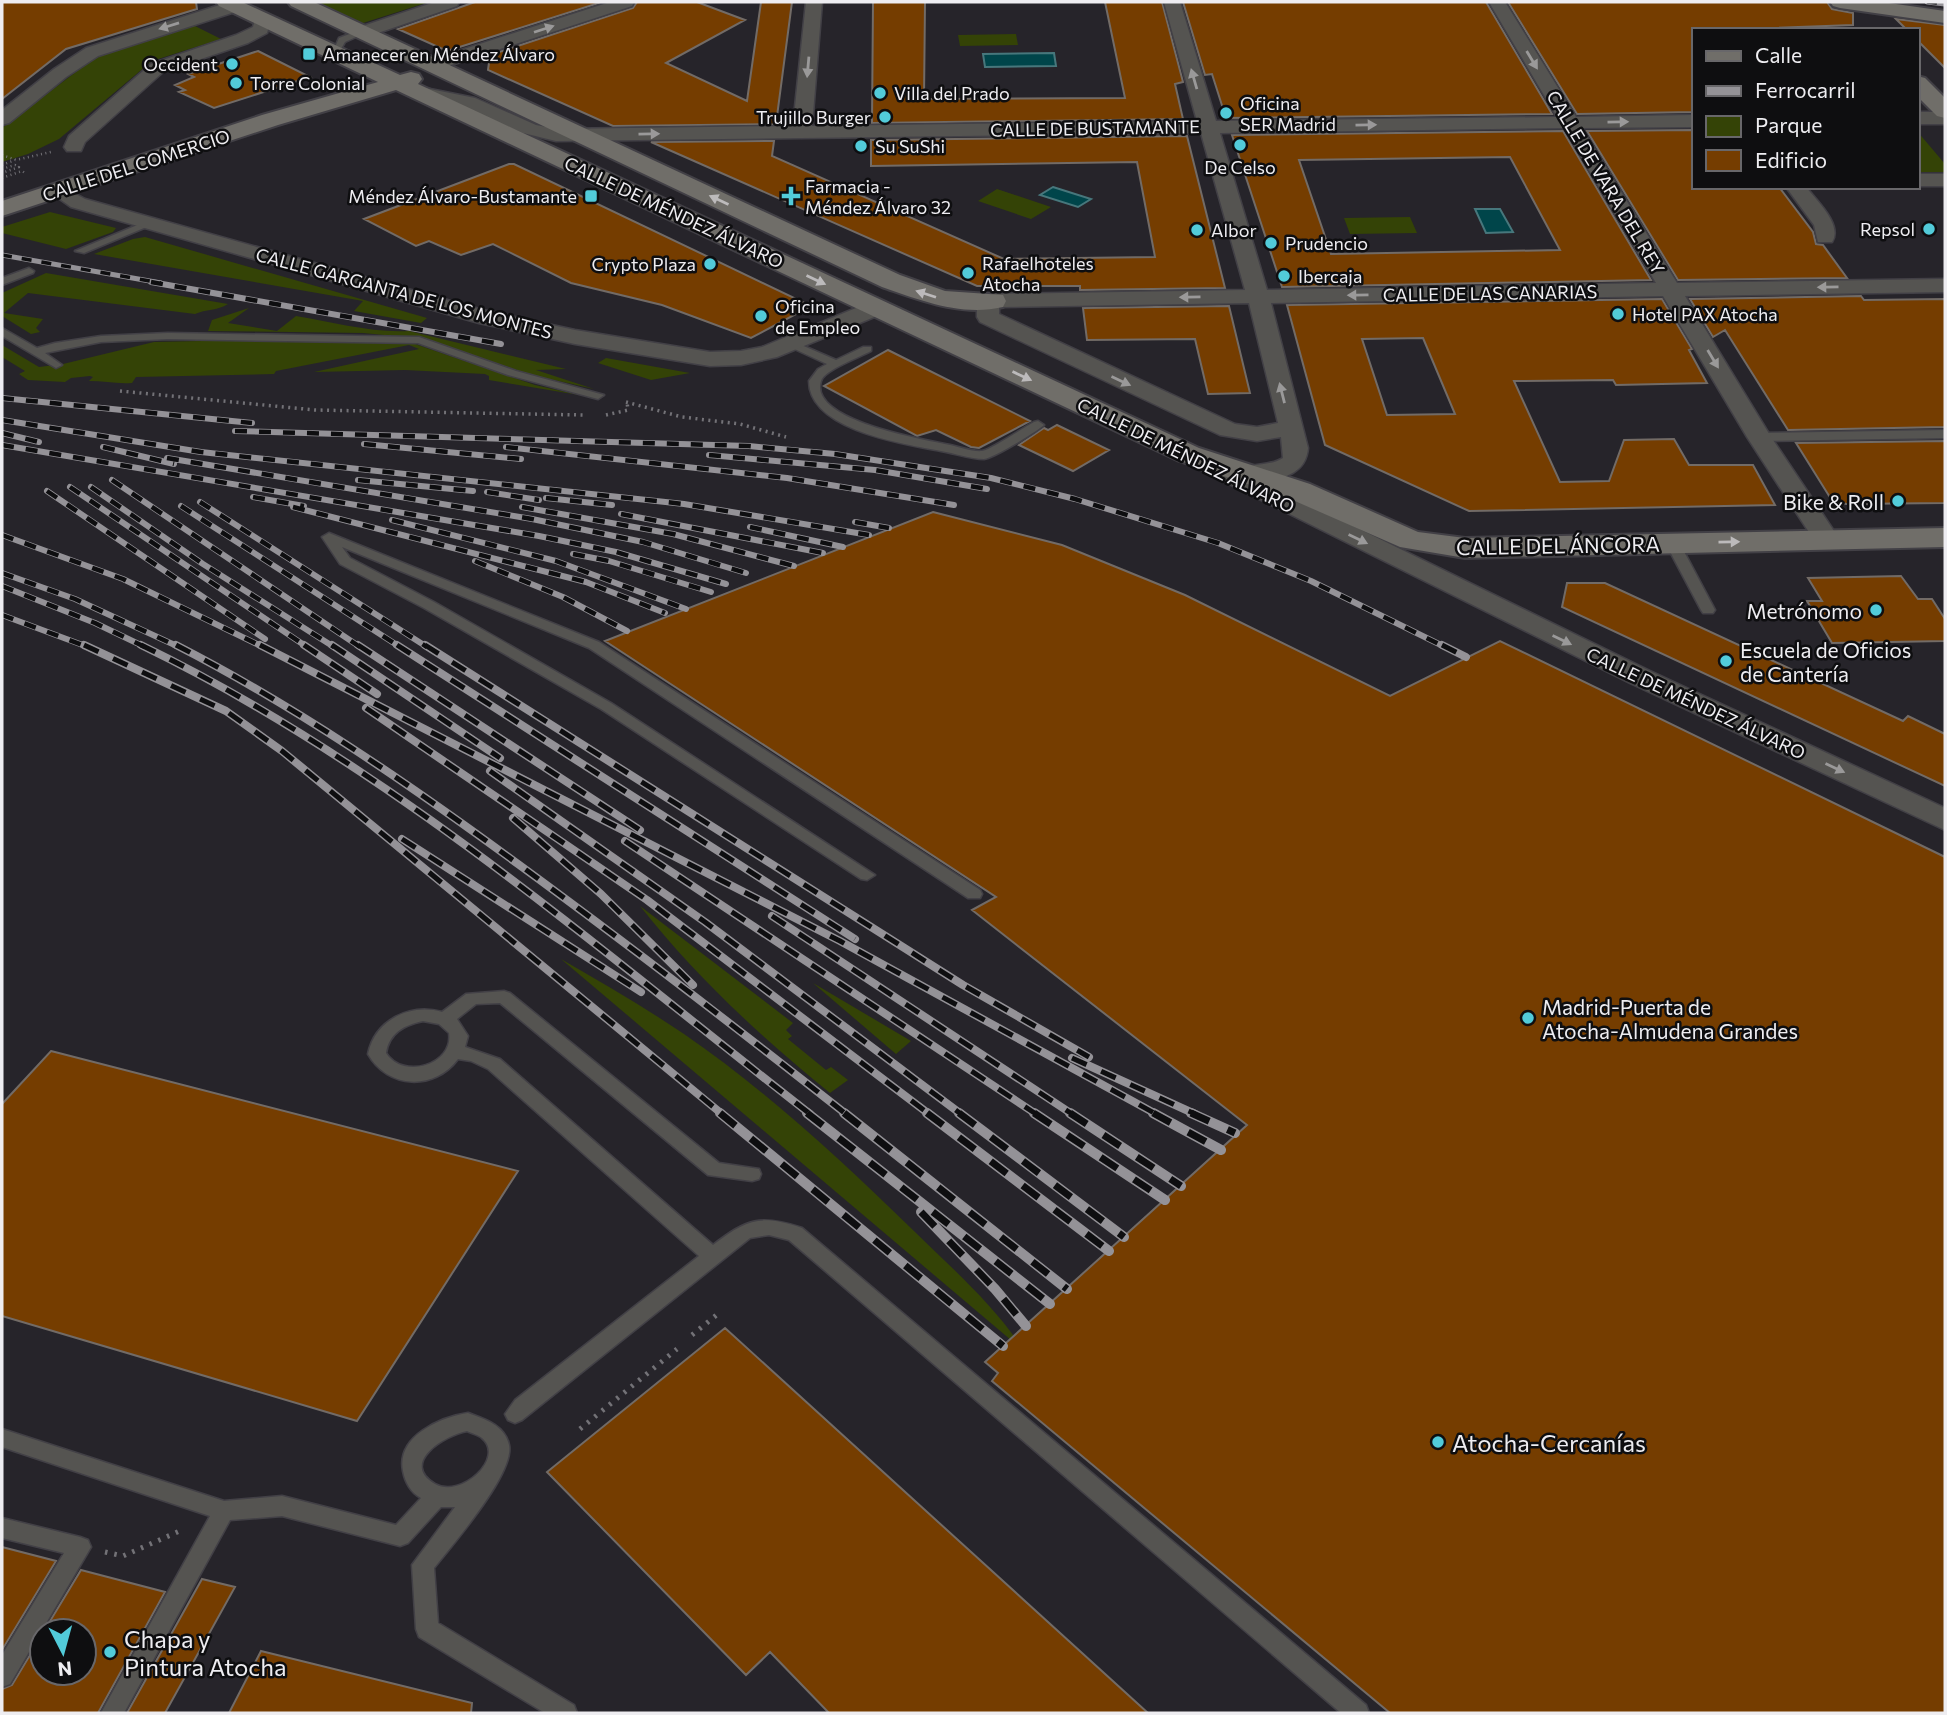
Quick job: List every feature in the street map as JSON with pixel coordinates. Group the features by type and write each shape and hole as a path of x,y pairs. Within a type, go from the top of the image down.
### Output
{"main road":[{"name":"CALLE DE MÉNDEZ ÁLVARO","path":"298,2 909,289 942,299 993,301"},
{"path":"1838,2 1945,18"},
{"path":"1838,2 1859,25"},
{"name":"CALLE DE MÉNDEZ ÁLVARO","path":"228,3 1188,454"},
{"name":"CALLE DEL COMERCIO","path":"2,194 94,166 416,78 433,65"},
{"path":"1919,85 1945,111"},
{"name":"CALLE DEL COMERCIO","path":"2,209 270,120"},
{"name":"CALLE DEL ÁNCORA","path":"1188,454 1299,491 1391,533 1439,546 1465,548 1945,538"}],"street":[{"path":"363,32 451,2"},
{"path":"433,65 626,2"},
{"path":"802,132 814,2"},
{"path":"1172,2 1258,296 1296,448 1295,460 1279,470 1251,473"},
{"name":"CALLE DE VARA DEL REY","path":"1497,2 1759,437 1827,540"},
{"path":"2,119 60,73 92,52 228,3"},
{"path":"74,147 76,140 157,68 242,39 261,29 262,19"},
{"path":"242,39 303,37"},
{"name":"CALLE DE MÉNDEZ ÁLVARO","path":"425,94 454,99 543,133 580,135"},
{"path":"1919,118 1945,118"},
{"name":"CALLE DE BUSTAMANTE","path":"580,135 1692,121"},
{"path":"1919,180 1945,180"},
{"path":"1797,189 1824,225 1825,238"},
{"name":"CALLE GARGANTA DE LOS MONTES","path":"57,190 78,203 479,316 538,330 710,359 748,357 792,344 876,308"},
{"name":"CALLE DE LAS CANARIAS","path":"993,301 1945,285"},
{"name":"CALLE DE MÉNDEZ ÁLVARO","path":"993,301 986,311 988,317 997,323 1229,430 1257,434 1290,428"},
{"name":"CALLE DE MÉNDEZ ÁLVARO","path":"1188,454 1640,677 1945,820"}],"lane":[{"path":"335,52 342,40 363,32"},
{"name":"CALLE DE MÉNDEZ ÁLVARO","path":"454,99 491,92"},
{"path":"80,251 151,223"},
{"path":"2,282 29,271"},
{"path":"2,331 57,365"},
{"path":"37,352 100,339 168,336 419,340 512,373 598,395"},
{"path":"792,344 836,364"},
{"path":"867,349 818,374 816,394 824,406 857,426 899,439 984,455 1038,425"},
{"path":"1759,437 1945,435"},
{"path":"867,874 606,706 429,605 345,561 329,537 594,645 974,894"},
{"path":"1674,544 1708,610"},
{"path":"445,1019 472,998 504,997 715,1170 752,1174"},
{"path":"423,1015 445,1019 452,1024 459,1036 455,1052 440,1067 405,1075 386,1068 377,1054 381,1038 398,1022 423,1015"},
{"path":"455,1052 474,1055 494,1064 712,1256"},
{"path":"566,1713 427,1629 423,1565 489,1479 498,1461 506,1428 522,1406 745,1231 769,1227 795,1234 1358,1713"},
{"path":"489,1479 478,1489 464,1495 437,1496 426,1491 418,1482 414,1471 415,1459 429,1435 454,1423 468,1422 490,1431 506,1428"},
{"path":"2,1438 224,1511 282,1506 400,1536 437,1496"},
{"path":"112,1713 224,1511"},
{"path":"2,1528 80,1547 2,1676"}],"path":[{"path":"2,169 16,160 74,147"},
{"path":"2,155 16,160"},
{"path":"2,178 26,173"},
{"path":"120,391 159,393 226,403 347,410 588,415"},
{"path":"598,395 682,416 740,424 786,437"},
{"path":"600,415 628,410 627,402"},
{"path":"692,1335 719,1313"},
{"path":"580,1429 677,1349"},
{"path":"80,1547 123,1556 224,1511"}],"green space":[{"path":"317,2 429,2 363,23"},
{"path":"193,25 221,39 152,61 59,139 28,154 2,162 2,128 93,59 115,49"},
{"path":"1016,34 1018,45 960,46 958,35"},
{"path":"1919,133 1945,164 1945,172 1919,172"},
{"path":"997,189 1051,207 1031,219 978,201"},
{"path":"50,212 116,228 113,232 66,249 2,233 2,227"},
{"path":"1410,217 1417,233 1350,234 1344,218"},
{"path":"145,237 427,318 421,323 354,311 363,301 94,254"},
{"path":"46,273 228,304 195,314 28,293 4,313 43,319 36,328 40,332 31,334 2,316 2,293"},
{"path":"249,308 228,323 277,331 296,316 366,329 409,331 566,369 536,370 594,389 532,375 425,339 363,333 208,331 212,320"},
{"path":"249,340 415,344 535,385 579,395 489,380 489,376 485,374 405,370 314,372 419,349 409,345 276,371 274,374 136,377 132,383 89,381 93,377 90,376 71,378 65,382 28,380 19,374 25,371 2,357 2,345 39,367 63,364 154,342"},
{"path":"606,358 690,373 651,380 598,363"},
{"path":"640,906 793,1023 786,1030 792,1036 788,1039 826,1070 831,1067 848,1080 830,1093 804,1072 706,981"},
{"path":"561,959 684,1034 774,1103 959,1274 1001,1319 1025,1352"},
{"path":"813,983 911,1041 896,1054"}],"water":[{"path":"1054,53 1056,66 985,67 983,54"},
{"path":"1053,187 1091,199 1078,207 1040,195"},
{"path":"1475,209 1500,209 1513,232 1486,233"}],"building":[{"path":"2,2 196,2 197,9 66,49 2,99"},
{"path":"475,2 602,2 447,51 398,29"},
{"path":"637,2 697,2 745,20 666,63 747,101 761,2 792,2 776,124 613,126 488,70 490,55 633,8"},
{"path":"873,2 925,2 924,99 1125,98 1105,2 1162,2 1183,82 1175,84 1183,119 872,123"},
{"path":"1183,2 1486,2 1552,114 1226,118 1212,74 1205,75"},
{"path":"1508,2 1827,2 1832,9 1853,13 1853,25 1692,28 1692,112 1577,114"},
{"path":"1896,19 1945,25 1945,68 1919,42 1919,28 1905,28"},
{"name":"Torre Colonial","path":"258,51 310,77 214,108 179,92 185,90 175,85 194,77 188,74"},
{"path":"1692,130 1692,189 1781,189 1813,232 1816,244 1823,245 1847,278 1678,280 1587,131"},
{"path":"1563,131 1651,280 1282,287 1232,135","holes":["1510,157 1560,250 1331,254 1299,160"]},
{"path":"1187,136 1225,288 1080,290 1080,286 977,286 651,142 774,141 772,156 1004,259 1155,257 1137,162 871,166 871,140"},
{"path":"514,164 811,306 751,338 662,305 571,283 493,244 461,255 429,241 416,246 364,219"},
{"path":"1861,296 1864,300 1945,299 1945,427 1788,430 1725,330 1713,337 1690,299"},
{"path":"1662,299 1692,349 1689,350 1707,383 1616,385 1613,380 1514,381 1560,482 1609,481 1624,440 1674,439 1689,465 1753,465 1775,505 1469,511 1325,445 1287,305","holes":["1423,338 1455,414 1387,415 1362,339"]},
{"path":"1229,306 1250,393 1208,394 1195,339 1087,340 1083,308"},
{"path":"888,350 1030,421 979,448 971,447 936,430 917,436 824,386"},
{"path":"1057,425 1109,450 1073,471 1019,445 1044,428 1048,430"},
{"path":"1945,441 1945,503 1846,504 1831,499 1796,443"},
{"name":"Madrid-Puerta de Atocha-Almudena Grandes","path":"933,512 1062,545 1185,595 1390,696 1500,641 1945,857 1945,1713 1390,1713 992,1381 998,1373 985,1362 1247,1125 972,910 996,897 605,641"},
{"name":"Metrónomo","path":"1901,576 1918,599 1932,599 1945,619 1945,641 1832,643 1807,601 1822,601 1808,578"},
{"name":"Escuela de Oficios de Cantería","path":"1567,583 1605,583 1903,721 1908,716 1945,734 1945,786 1562,607"},
{"path":"51,1051 518,1171 357,1421 2,1316 2,1104"},
{"path":"725,1328 1148,1713 829,1713 770,1652 746,1675 547,1472"},
{"path":"2,1547 56,1561 2,1650"},
{"name":"Chapa y Pintura Atocha","path":"81,1570 165,1592 98,1713 2,1713 2,1689 12,1685 28,1658 28,1687 98,1687 98,1617 52,1617"},
{"path":"202,1579 235,1587 165,1713 127,1713"},
{"path":"261,1651 472,1703 471,1713 229,1713"}],"railway":[{"path":"1927,2 1945,4"},
{"path":"2,255 161,283"},
{"path":"151,282 501,344"},
{"path":"2,398 252,423"},
{"path":"2,420 201,452 684,504 869,535"},
{"path":"235,431 749,446 835,454 991,478 1075,499 1218,543 1311,581 1445,647"},
{"path":"2,433 39,442"},
{"path":"364,444 521,459"},
{"path":"2,445 539,536 616,552 726,584"},
{"path":"103,447 174,464"},
{"path":"506,447 787,478 954,505"},
{"path":"709,455 875,470 987,489"},
{"path":"167,458 532,519 643,542 746,573"},
{"path":"112,480 360,647"},
{"path":"358,480 473,491"},
{"path":"70,487 307,647"},
{"path":"91,487 203,564 334,647"},
{"path":"47,491 265,639"},
{"path":"487,492 539,500"},
{"path":"253,497 304,506"},
{"path":"546,498 612,505"},
{"path":"200,502 427,647"},
{"path":"181,506 400,647"},
{"path":"293,507 586,582 665,613"},
{"path":"522,507 673,534 794,566"},
{"path":"621,514 823,553"},
{"path":"392,520 556,561 686,609"},
{"path":"855,522 889,528"},
{"path":"750,527 843,547"},
{"path":"2,535 123,579 263,647"},
{"path":"573,554 609,561 711,592"},
{"path":"475,561 563,597 627,631"},
{"path":"2,573 75,599 179,647"},
{"path":"2,586 95,623 143,646"},
{"path":"2,615 88,647"},
{"path":"84,645 226,711 282,751 722,1114"},
{"path":"176,645 309,720 436,805 642,956 846,1114"},
{"path":"260,645 840,941 1156,1114"},
{"path":"304,645 377,694"},
{"path":"332,645 500,758"},
{"path":"358,645 640,830"},
{"path":"397,645 855,939"},
{"path":"425,645 963,985 1089,1057"},
{"path":"1442,645 1466,657"},
{"path":"143,646 232,692 319,745 404,802 488,861 810,1114"},
{"path":"366,708 647,900 929,1114"},
{"path":"490,771 705,922 961,1114"},
{"path":"513,818 601,894 693,985"},
{"path":"402,839 641,992"},
{"path":"625,841 1036,1114"},
{"path":"772,916 1072,1114"},
{"path":"1072,1058 1195,1114"},
{"path":"720,1113 1003,1346"},
{"path":"807,1113 1050,1304"},
{"path":"844,1113 1067,1289"},
{"path":"927,1113 1109,1251"},
{"path":"959,1113 1124,1237"},
{"path":"1034,1113 1165,1200"},
{"path":"1070,1113 1181,1186"},
{"path":"1153,1113 1221,1150"},
{"path":"1191,1113 1235,1133"},
{"path":"921,1212 995,1289 1026,1326"}],"place":[{"name":"Amanecer en Méndez Álvaro","path":"309,54"},
{"name":"Occident","path":"232,64"},
{"name":"Torre Colonial","path":"236,83"},
{"name":"Villa del Prado","path":"880,93"},
{"name":"Oficina SER Madrid","path":"1226,113"},
{"name":"Trujillo Burger","path":"885,117"},
{"name":"De Celso","path":"1240,145"},
{"name":"Su SuShi","path":"861,146"},
{"name":"Méndez Álvaro-Bustamante","path":"591,196"},
{"name":"Farmacia - Méndez Álvaro 32","path":"791,196"},
{"name":"Repsol","path":"1929,229"},
{"name":"Albor","path":"1197,230"},
{"name":"Prudencio","path":"1271,243"},
{"name":"Crypto Plaza","path":"710,264"},
{"name":"Rafaelhoteles Atocha","path":"968,273"},
{"name":"Ibercaja","path":"1284,276"},
{"name":"Hotel PAX Atocha","path":"1618,314"},
{"name":"Oficina de Empleo","path":"761,316"},
{"name":"Bike & Roll","path":"1898,501"},
{"name":"Metrónomo","path":"1876,610"},
{"name":"Escuela de Oficios de Cantería","path":"1726,661"},
{"name":"Madrid-Puerta de Atocha-Almudena Grandes","path":"1528,1018"},
{"name":"Atocha-Cercanías","path":"1438,1442"},
{"name":"Chapa y Pintura Atocha","path":"110,1652"}]}
